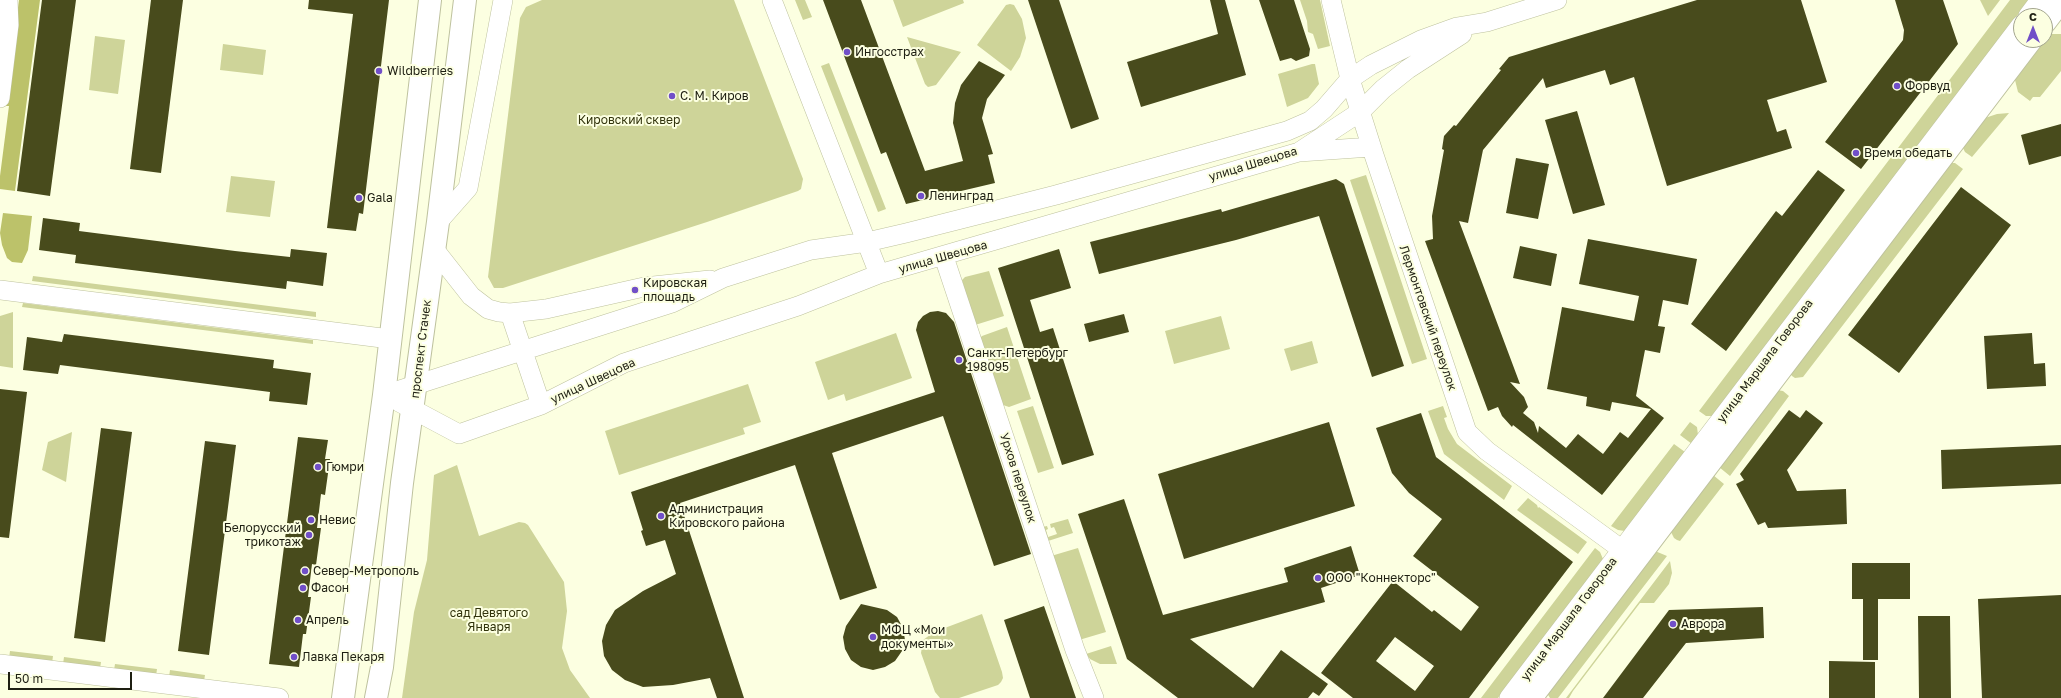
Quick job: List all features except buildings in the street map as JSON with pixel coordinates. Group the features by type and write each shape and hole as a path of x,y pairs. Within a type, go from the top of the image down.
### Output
{"main road":[{"path":"343,698 384,395 430,0"},
{"name":"проспект Стачек","path":"376,698 382,667 402,482 438,222 465,0"},
{"path":"2053,12 2061,1"},
{"name":"улица Маршала Говорова","path":"1531,698 1629,555 2025,48"}],"street":[{"path":"0,98 9,25 8,0"},
{"path":"438,222 468,188 503,0"},
{"path":"772,0 879,274"},
{"name":"Лермонтовский переулок","path":"1331,0 1350,79 1371,147 1463,422 1468,432 1487,451 1629,555"},
{"name":"улица Швецова","path":"384,395 459,434 541,405 624,364 798,306 879,274 944,257 1299,152 1360,112 1383,89 1432,52 1460,34 1487,22 1557,0"},
{"name":"улица Швецова","path":"867,242 1056,195 1287,131 1310,121 1324,109 1350,79 1371,65 1421,40 1456,27 1487,22"},
{"name":"улица Маршала Говорова","path":"1509,698 1629,555 2013,36"},
{"path":"1299,152 1371,147"},
{"path":"384,395 672,303 723,278 811,250 867,242"},
{"path":"434,249 471,296 488,309 510,313 546,309 644,287 723,278"},
{"name":"Урхов переулок","path":"944,257 1073,643 1094,698"},
{"path":"0,290 390,339"},
{"path":"510,313 541,405"},
{"path":"0,664 279,698"}],"green space":[{"path":"19,0 40,0 15,191 0,189 0,176 9,106 5,106"},
{"name":"Кировский сквер","path":"542,0 734,0 803,179 801,189 707,222 503,288 494,288 488,277 520,18 526,7"},
{"path":"795,0 805,0 812,17 803,20"},
{"path":"893,0 963,0 964,3 903,27"},
{"path":"1300,0 1320,0 1330,46 1318,49 1313,34 1308,32 1307,21"},
{"path":"1980,0 2000,0 1988,16"},
{"path":"2010,0 2029,0 2023,8 2013,8 2013,21 1713,416 1706,416 1699,411"},
{"path":"1006,5 1014,5 1022,19 1026,38 1020,57 1011,71 977,45"},
{"path":"2053,34 2061,34 2061,71 2040,97 2033,97 2030,101 2018,92 2015,80 2016,74 2036,48 2053,48"},
{"path":"95,36 125,40 118,94 89,90"},
{"path":"907,37 961,52 936,85 928,87 925,84"},
{"path":"223,44 266,50 263,75 220,70"},
{"path":"829,63 886,209 878,212 821,66"},
{"path":"1315,64 1319,84 1308,98 1287,107 1278,74"},
{"path":"2009,113 1972,157 1965,152 1962,146 1985,118 1997,114"},
{"path":"1949,163 1955,163 1963,169 1803,377 1795,378 1792,376 1790,373"},
{"path":"1366,175 1427,359 1412,364 1350,180"},
{"path":"231,176 275,181 270,217 226,212"},
{"path":"3,213 32,216 28,250 22,263 12,262 7,258 2,245 0,233"},
{"path":"989,271 1004,316 975,325 962,280 965,277"},
{"path":"33,276 316,312 316,317 32,281"},
{"path":"23,303 313,340 313,344 22,307"},
{"path":"13,312 13,368 0,366 0,316"},
{"path":"1221,316 1230,349 1174,364 1165,331"},
{"path":"1007,327 1031,399 1009,407 1003,405 980,338"},
{"path":"896,333 912,378 846,401 844,394 828,400 815,362"},
{"path":"1312,341 1318,363 1291,371 1284,349"},
{"path":"748,384 761,422 743,428 745,434 619,475 605,431"},
{"path":"1777,390 1783,391 1789,396 1730,476 1719,467 1745,431 1747,432 1749,430 1747,429"},
{"path":"1033,406 1054,468 1038,473 1017,411"},
{"path":"1443,406 1447,417 1444,418 1448,429 1457,444 1512,486 1504,500 1444,454 1428,411"},
{"path":"1690,422 1697,427 1698,435 1692,444 1680,435"},
{"path":"72,432 66,482 42,470 48,442"},
{"path":"1674,444 1685,452 1625,531 1618,530 1611,526"},
{"name":"сад Девятого Января","path":"457,465 479,536 519,522 525,523 528,525 564,582 567,611 562,648 570,670 590,698 402,698 414,612 427,560 434,475"},
{"path":"1713,475 1724,484 1680,541 1677,540 1674,538 1670,530"},
{"path":"1528,498 1537,505 1538,508 1539,507 1587,542 1578,554 1517,510"},
{"path":"1068,519 1073,533 1048,541 1043,527 1047,526 1048,529 1046,530 1048,537 1057,534 1054,527 1051,528 1050,524"},
{"path":"1078,548 1106,632 1079,640 1051,556"},
{"path":"1595,548 1600,552 1603,559 1498,698 1481,698"},
{"path":"1655,551 1667,556 1558,698 1550,698 1547,693"},
{"path":"1670,561 1672,573 1669,584 1654,603 1640,603 1569,698 1566,698"},
{"path":"982,614 1002,672 1003,678 1001,682 998,685 959,698 940,698 935,692 921,653 923,640 934,632"},
{"path":"1111,646 1117,664 1100,664 1090,659 1086,654"},
{"path":"10,651 53,656 52,663 9,658"},
{"path":"64,657 101,662 100,669 63,664"},
{"path":"115,664 157,669 156,676 114,670"},
{"path":"170,670 205,675 204,681 169,677"}],"place":[{"name":"Ингосстрах","path":"847,52"},
{"name":"Wildberries","path":"379,71"},
{"name":"Форвуд","path":"1897,86"},
{"name":"С. М. Киров","path":"672,96"},
{"name":"Время обедать","path":"1856,153"},
{"name":"Ленинград","path":"921,196"},
{"name":"Gala","path":"359,198"},
{"name":"Кировская площадь","path":"635,290"},
{"name":"Санкт-Петербург 198095","path":"959,360"},
{"name":"Гюмри","path":"318,467"},
{"name":"Администрация Кировского района","path":"661,516"},
{"name":"Невис","path":"311,520"},
{"name":"Белорусский трикотаж","path":"309,535"},
{"name":"Север-Метрополь","path":"305,571"},
{"name":"ООО \"Коннекторс\"","path":"1318,578"},
{"name":"Фасон","path":"303,588"},
{"name":"Апрель","path":"298,620"},
{"name":"Аврора","path":"1673,624"},
{"name":"МФЦ «Мои документы»","path":"873,637"},
{"name":"Лавка Пекаря","path":"294,657"}]}
